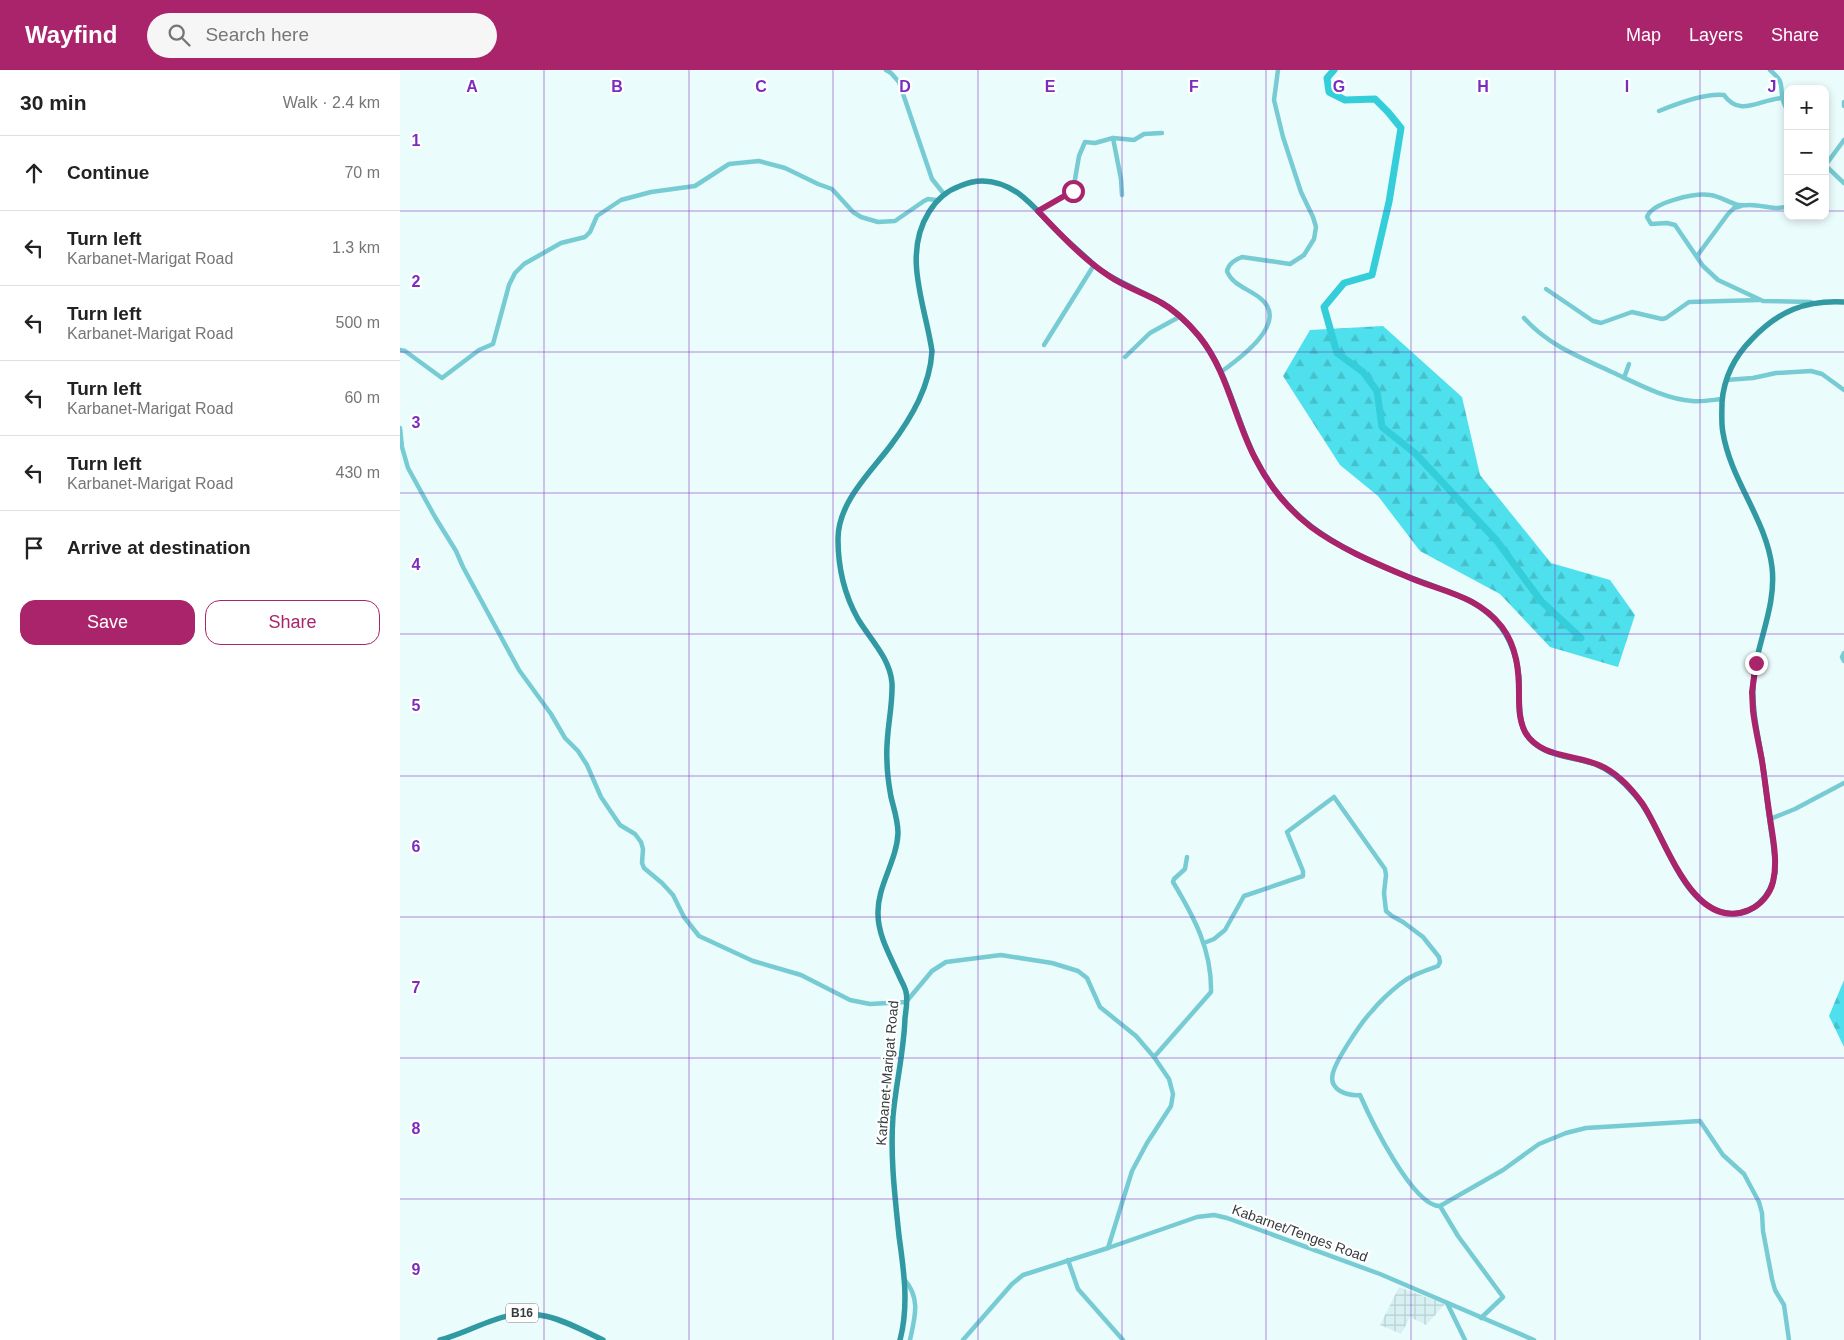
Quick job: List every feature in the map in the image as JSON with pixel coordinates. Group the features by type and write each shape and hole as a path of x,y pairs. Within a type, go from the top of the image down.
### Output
{"main road":[{"name":"Karbanet-Marigat Road","path":"900,1340 904,1322 904,1279 894,1182 893,1119 905,1033 906,992 884,943 879,927 878,914 878,901 896,848 898,834 886,758 892,682 888,668 877,646 858,619 848,596 841,573 838,535 843,516 851,498 902,429 924,390 928,377 932,351 915,262 917,236 922,223 936,200 956,187 970,182 984,180 998,183 1017,192 1094,265 1111,278 1171,309 1199,336 1222,372 1254,458 1286,504 1329,539 1408,577 1459,595 1482,606 1502,628 1516,656 1519,676 1519,711 1521,724 1527,735 1538,746 1547,751 1597,764 1612,772 1626,784 1642,803 1675,865 1694,894 1701,902 1710,907 1730,914 1738,914 1750,910 1761,902 1769,892 1775,869 1752,692 1756,663 1768,618 1772,594 1772,564 1760,523 1739,482 1727,448 1722,422 1722,399 1726,380 1736,358 1760,330 1772,320 1814,302 1844,302"},
{"name":"B16","path":"440,1340 496,1319 528,1313 545,1315 560,1320 603,1340"}],"street":[{"path":"886,70 899,82 932,179 944,194"},
{"path":"1222,372 1235,363 1257,342 1266,329 1269,316 1265,303 1232,280 1227,271 1228,267 1242,257 1290,264 1299,260 1304,255 1316,234 1316,222 1301,192 1278,116 1274,92 1278,70"},
{"path":"1769,70 1778,76 1782,83 1782,98 1784,103"},
{"path":"1659,111 1688,101 1718,95 1724,95 1731,104 1742,106 1752,106 1770,99 1782,98"},
{"path":"1038,211 1073,191 1079,156 1085,143 1096,143 1113,138 1134,140 1144,134 1162,133"},
{"path":"1113,138 1121,179 1122,195"},
{"path":"1829,161 1844,140"},
{"path":"400,350 405,350 442,378 480,350 492,344 510,285 515,273 524,264 561,243 585,237 590,232 597,216 621,200 651,192 695,186 729,164 759,161 785,168 832,189 853,212 861,217 878,222 895,221 924,201 928,199 936,200"},
{"path":"1829,170 1844,183"},
{"path":"1741,206 1717,196 1704,194 1669,202 1652,210 1647,217 1651,224 1668,223 1675,225 1703,266 1718,280 1760,300"},
{"path":"1697,256 1732,209 1751,205 1772,209 1784,207"},
{"path":"1044,345 1094,265"},
{"path":"1546,288 1593,320 1601,323 1632,312 1662,319 1689,302 1760,300 1814,302"},
{"path":"1125,357 1150,333 1179,317"},
{"path":"1524,318 1534,329 1557,345 1583,360 1624,378 1681,400 1698,402 1722,399"},
{"path":"1624,378 1629,364"},
{"path":"1726,380 1753,378 1776,373 1811,371 1822,374 1844,390"},
{"path":"400,428 402,447 408,468 456,551 519,670 551,714 565,738 578,751 587,765 601,797 616,820 620,825 636,834 643,849 642,863 644,868 673,895 688,923 704,939 753,961 801,975 850,1000 870,1004 906,1002 932,972 946,962 1001,955 1052,963 1078,971 1087,978 1100,1008 1136,1036 1154,1057 1169,1079 1173,1094 1171,1106 1147,1143 1132,1171 1108,1248"},
{"path":"1844,653 1842,657 1844,661"},
{"path":"1770,819 1795,809 1844,783"},
{"path":"1204,942 1214,940 1225,930 1244,896 1303,876 1303,871 1287,832 1334,797 1385,869 1384,894 1386,910 1423,938 1436,952 1440,962 1438,966 1407,979 1372,1011 1359,1028 1335,1067 1332,1076 1336,1088 1341,1092 1350,1095 1360,1095 1390,1153 1408,1181 1427,1202 1440,1206 1503,1170 1539,1144 1566,1133 1586,1128 1700,1121 1723,1155 1744,1174 1759,1202 1772,1279 1775,1290 1784,1305 1789,1340"},
{"path":"1154,1057 1192,1012 1209,996 1210,985 1204,942 1173,882 1185,869 1187,857"},
{"path":"1440,1206 1458,1236 1503,1297 1481,1318"},
{"name":"Kabarnet/Tenges Road","path":"963,1340 1012,1284 1023,1275 1197,1217 1219,1216 1338,1257 1401,1282 1534,1340"},
{"path":"1068,1260 1078,1289 1122,1340"},
{"path":"904,1279 915,1294 910,1340"},
{"path":"1447,1303 1465,1340"}],"shaded area":[{"path":"1399,1287 1445,1304 1426,1325 1410,1317 1401,1334 1380,1325"}],"green space":[{"path":"1383,326 1462,397 1480,475 1551,563 1610,580 1635,615 1618,667 1550,647 1500,594 1420,551 1378,496 1340,465 1283,376 1310,330"},
{"path":"1844,980 1844,1047 1829,1016"}],"waterway":[{"path":"1334,70 1327,78 1329,92 1345,100 1375,99 1401,128 1389,202 1372,275 1344,283 1324,307 1337,353 1363,372 1377,391 1382,427 1416,454 1497,541 1541,601 1581,638"}],"route":[{"path":"1073,191 1038,211 1094,265 1111,278 1171,309 1199,336 1222,372 1254,458 1286,504 1312,527 1344,547 1408,577 1459,595 1482,606 1502,628 1516,656 1519,676 1519,711 1521,724 1527,735 1538,746 1547,751 1597,764 1612,772 1626,784 1642,803 1675,865 1694,894 1701,902 1723,913 1730,914 1738,914 1750,910 1761,902 1773,883 1775,869 1762,759 1753,711 1752,692 1756,663"}]}
